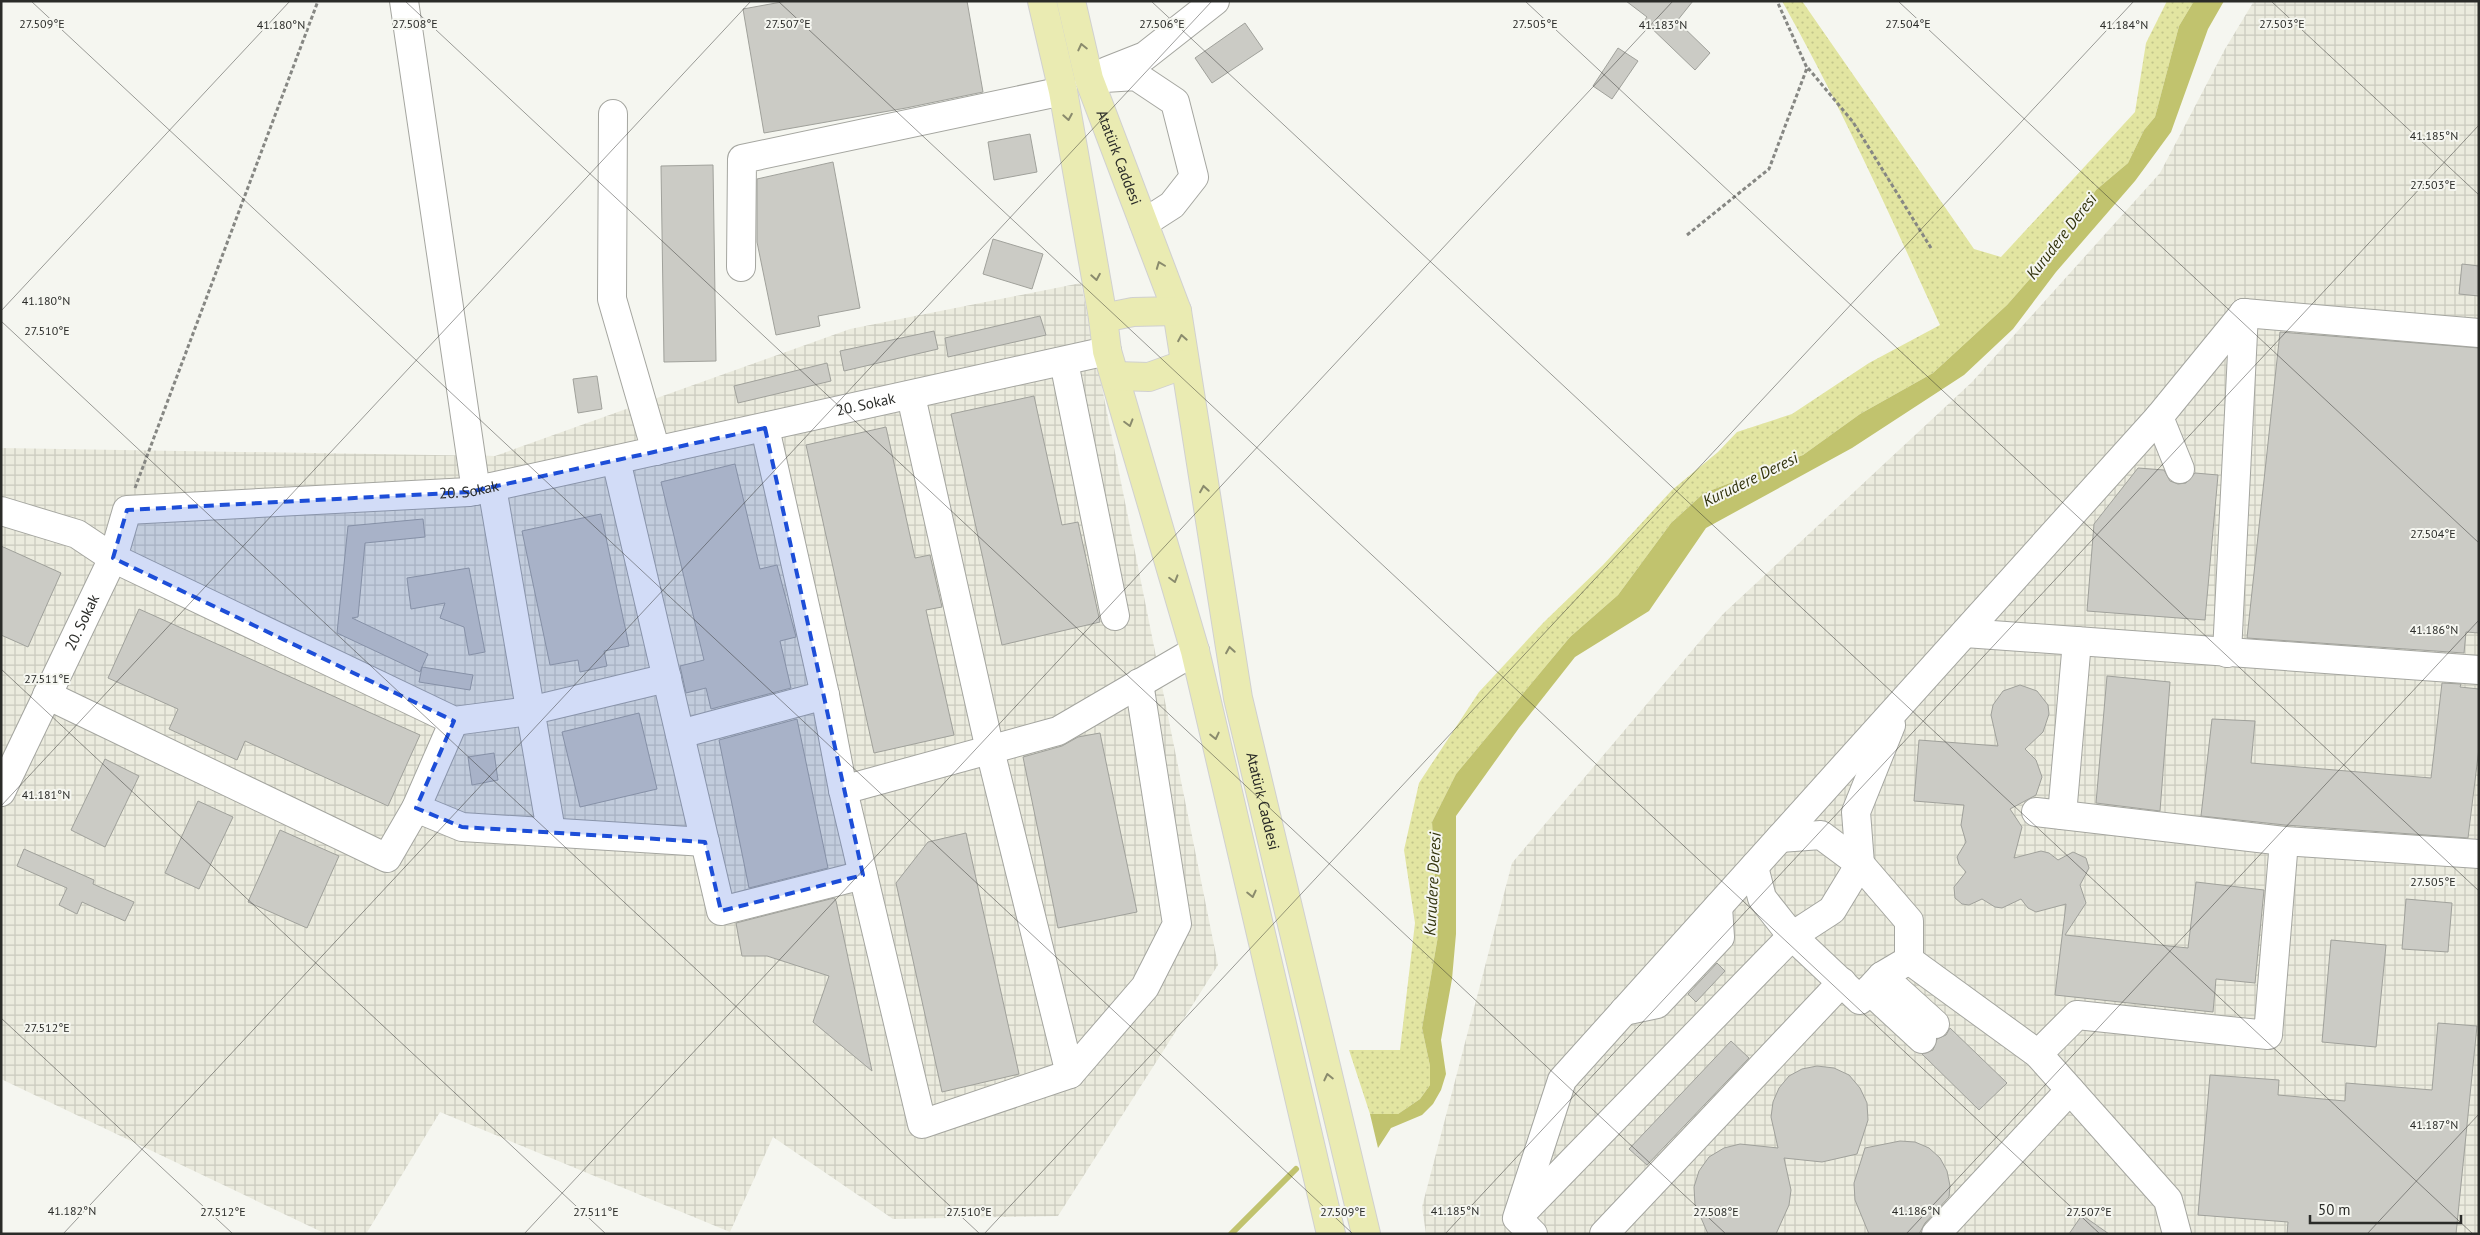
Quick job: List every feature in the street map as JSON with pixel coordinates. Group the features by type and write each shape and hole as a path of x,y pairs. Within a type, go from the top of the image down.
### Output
{"main road":[{"path":"1042,1 1063,90 1103,318 1133,312 1177,311"},
{"name":"Atatürk Caddesi","path":"1072,1 1089,78 1177,311 1184,344 1184,364 1238,698 1366,1234"},
{"name":"Atatürk Caddesi","path":"1103,318 1111,364 1195,650 1331,1234"},
{"path":"1111,364 1148,377 1184,364"}],"street":[{"path":"404,1 484,489 552,831"},
{"path":"1089,78 1145,56 1215,1"},
{"path":"1089,78 1136,76 1175,102 1194,177 1172,205 1144,224"},
{"path":"740,267 742,159 1063,90"},
{"path":"613,114 612,299 656,451"},
{"path":"2244,313 2479,333"},
{"path":"1521,1229 1562,1080 1624,1011 1657,1004 1720,938 1718,907 2159,417 2244,313"},
{"path":"2228,653 2244,313"},
{"name":"20. Sokak","path":"1,792 112,558 127,510 484,489 1064,362 1111,364"},
{"path":"1064,362 1115,616"},
{"path":"911,396 990,750 1070,1074"},
{"path":"2159,417 2180,469"},
{"path":"765,428 825,695 843,790 922,1124 1070,1074 1145,988 1177,924 1139,683"},
{"path":"616,460 721,911 863,875"},
{"path":"1,511 77,534 112,558 454,721 529,711 667,678"},
{"path":"1965,633 2479,670"},
{"path":"2077,641 2049,813 2284,841 2479,854"},
{"path":"843,790 1058,731 1195,650"},
{"path":"47,695 387,858 416,808 454,721"},
{"path":"680,734 825,695"},
{"path":"1521,1229 1676,1055 1682,1027 1741,964 1786,942 1832,910 1860,864 1856,812 1898,707"},
{"path":"416,808 462,827 552,831 705,842"},
{"path":"1780,838 1821,835 1860,864 1908,921 1909,960"},
{"path":"2038,1054 2078,1015 2268,1035 2284,841"},
{"path":"1754,867 1762,898 1786,942 1842,982 1860,1000 1876,983 1909,960"},
{"path":"1909,960 2038,1054 2168,1200 2176,1234"},
{"path":"1604,1234 1842,982"},
{"path":"1876,983 1928,1031"},
{"path":"1936,1234 2070,1090"}],"path":[{"path":"127,510 318,1"},
{"path":"1777,1 1807,68 1853,122 1930,248"},
{"path":"1687,234 1769,169 1807,68"}],"highlighted area":[{"path":"765,428 863,875 721,911 705,842 462,827 416,808 454,721 113,558 127,510 469,492"}],"shaded area":[{"path":"1782,1 1802,1 1974,249 2001,257 2135,112 2146,43 2167,1 2194,1 2179,26 2155,117 2144,130 2128,163 2096,190 2051,255 2007,305 1933,373 1860,414 1803,455 1704,493 1671,523 1618,595 1570,637 1456,774 1432,822 1438,936 1422,1028 1430,1066 1430,1085 1420,1099 1398,1114 1370,1114 1349,1050 1400,1050 1415,923 1404,850 1419,783 1479,692 1544,622 1603,565 1672,490 1718,452 1737,432 1792,414 1869,363 1940,325 1845,121"},
{"path":"2254,1 2479,1 2479,1234 1426,1234 1422,1207 1512,863 1723,614 1972,382 2160,173 2225,49"},
{"path":"1081,283 1218,965 1058,1216 893,1219 773,1137 730,1232 440,1112 366,1234 326,1234 1,1079 1,448 495,456 850,329"}],"water":[{"path":"2194,1 2224,1 2208,29 2171,132 2135,181 2056,272 2013,329 1964,375 1852,448 1706,528 1649,611 1575,657 1519,728 1456,816 1456,934 1452,979 1441,1040 1446,1074 1441,1090 1433,1104 1422,1115 1391,1128 1378,1148 1370,1114 1398,1114 1420,1099 1430,1085 1430,1066 1422,1028 1438,936 1432,822 1456,774 1570,637 1618,595 1671,523 1704,493 1803,455 1860,414 1933,373 2007,305 2051,255 2096,190 2128,163 2144,130 2155,117 2179,26"}],"building":[{"path":"787,1 967,1 983,92 906,108 764,133 743,9"},
{"path":"1626,1 1693,1 1677,21 1710,53 1695,70 1644,21 1647,17"},
{"path":"1245,23 1263,49 1212,83 1195,58"},
{"path":"1618,48 1638,61 1612,99 1593,86"},
{"path":"1030,134 1037,172 994,180 988,142"},
{"path":"833,162 860,308 818,316 820,326 776,335 757,242 757,179"},
{"path":"713,165 716,361 664,362 661,166"},
{"path":"993,239 1043,254 1032,289 983,274"},
{"path":"2462,264 2479,266 2479,296 2459,294"},
{"path":"1040,316 1046,335 948,357 945,338"},
{"path":"934,331 938,349 844,371 840,351"},
{"path":"2280,332 2479,348 2479,633 2466,632 2464,653 2247,638"},
{"path":"827,363 831,381 738,403 734,386"},
{"path":"597,376 602,409 578,413 573,379"},
{"path":"1034,396 1062,525 1078,522 1100,622 1002,645 951,414"},
{"path":"886,427 915,558 930,555 942,607 926,610 954,735 874,753 806,445"},
{"path":"735,464 760,569 777,565 796,637 780,641 791,688 711,709 706,688 686,693 680,666 704,660 661,482"},
{"path":"2138,468 2164,470 2170,481 2178,484 2186,483 2195,473 2218,475 2205,620 2087,611 2094,524"},
{"path":"601,514 629,646 604,651 607,666 580,672 578,660 550,665 522,531"},
{"path":"423,519 425,537 365,543 358,617 352,618 428,654 420,672 337,633 348,526"},
{"path":"1,546 61,573 28,647 1,635"},
{"path":"469,568 485,652 469,655 464,627 440,618 445,603 411,609 407,578"},
{"path":"139,609 420,735 388,806 245,741 237,760 169,729 178,709 108,678"},
{"path":"422,667 473,675 470,690 419,682"},
{"path":"2107,676 2170,682 2160,811 2096,803"},
{"path":"2442,683 2461,684 2460,687 2479,689 2479,748 2468,838 2285,825 2201,816 2212,719 2255,721 2251,763 2431,778"},
{"path":"2020,685 2037,691 2048,705 2049,714 2043,732 2025,749 2036,760 2042,777 2036,795 2010,809 2022,827 2014,858 2041,851 2049,853 2058,860 2073,852 2086,858 2089,868 2080,885 2086,903 2065,935 2188,948 2196,882 2264,890 2255,983 2216,979 2213,1012 2055,995 2066,904 2036,912 2028,908 2021,899 2002,908 1995,907 1982,899 1969,905 1962,904 1955,898 1954,887 1966,872 1959,864 1957,857 1966,842 1961,825 1964,805 1914,801 1919,740 1998,746 1991,715 1993,705 2003,691"},
{"path":"639,713 657,789 580,807 562,732"},
{"path":"797,719 828,868 749,888 719,740"},
{"path":"1100,733 1137,912 1058,928 1023,757 1062,746 1078,737"},
{"path":"494,753 498,780 472,785 468,757"},
{"path":"105,759 139,776 105,847 71,830"},
{"path":"198,801 233,817 199,889 165,873"},
{"path":"280,830 339,856 307,928 248,902"},
{"path":"966,833 1019,1074 942,1092 896,883 928,842"},
{"path":"24,849 94,880 93,884 134,902 125,921 82,902 77,914 59,905 67,888 17,866"},
{"path":"834,898 872,1071 813,1022 829,976 767,956 742,956 736,923"},
{"path":"2406,899 2452,903 2448,952 2402,949"},
{"path":"2331,940 2386,945 2376,1047 2322,1042"},
{"path":"1717,963 1725,971 1696,1002 1688,994"},
{"path":"2438,1023 2477,1026 2456,1234 2287,1234 2288,1222 2198,1215 2210,1075 2279,1080 2278,1095 2345,1101 2346,1083 2432,1090"},
{"path":"1950,1028 2007,1083 1979,1110 1922,1054 1933,1050 1937,1039 1946,1035"},
{"path":"1731,1041 1749,1058 1647,1165 1629,1149"},
{"path":"1817,1066 1834,1068 1849,1075 1860,1088 1867,1103 1868,1120 1857,1154 1822,1162 1784,1158 1791,1190 1789,1205 1776,1234 1708,1234 1695,1204 1694,1187 1699,1171 1709,1157 1724,1148 1740,1144 1778,1148 1771,1117 1773,1102 1779,1088 1789,1076 1802,1069"},
{"path":"1900,1141 1915,1142 1929,1148 1940,1158 1947,1171 1950,1186 1949,1197 1925,1223 1919,1234 1869,1234 1855,1200 1854,1183 1865,1148"},
{"path":"2082,1215 2109,1234 2069,1234"}],"waterway":[{"name":"Kurudere Deresi","path":"1231,1234 1296,1169"}]}
